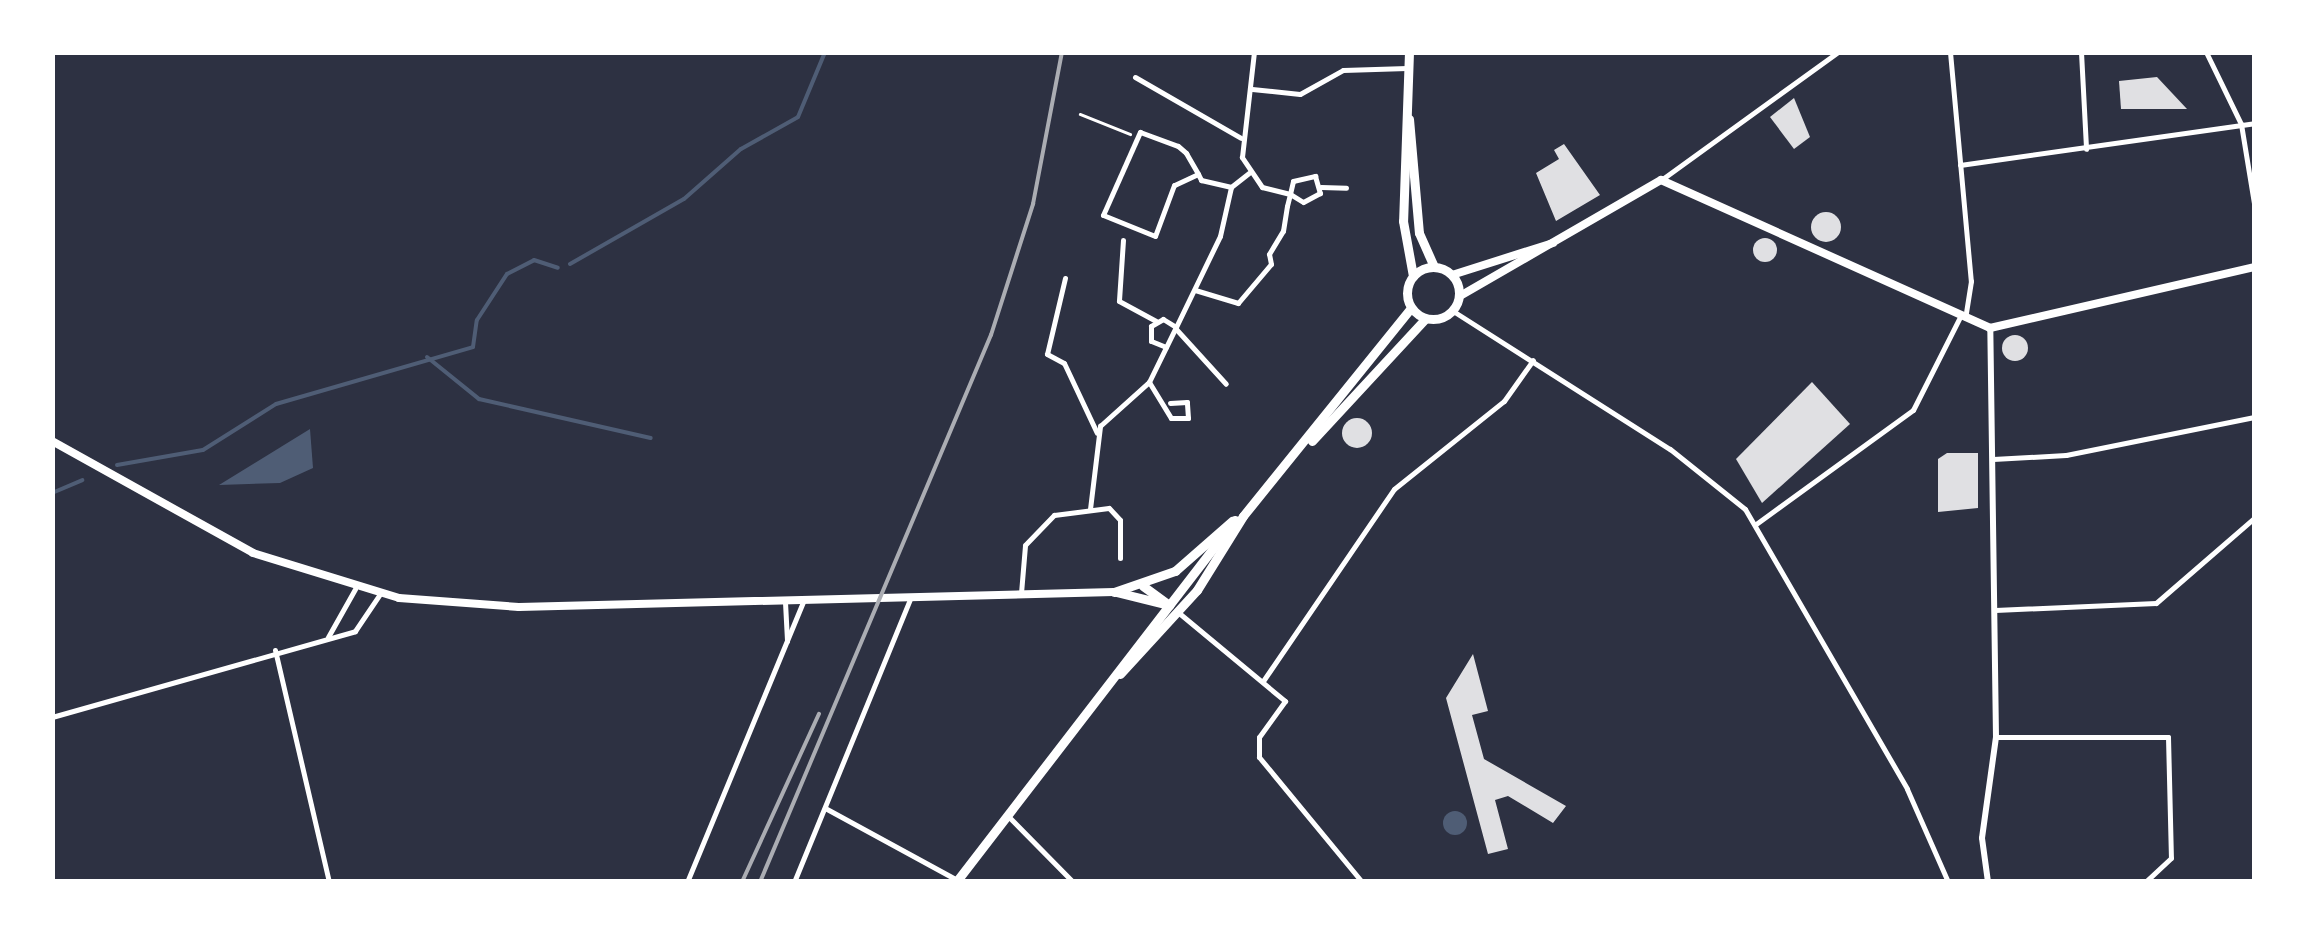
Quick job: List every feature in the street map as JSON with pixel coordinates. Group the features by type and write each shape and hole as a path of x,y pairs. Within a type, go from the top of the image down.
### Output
{"main road":[{"path":"1304,447 1411,308 1413,276 1403,221 1409,52"},
{"path":"1408,116 1419,233 1434,267 1452,275 1552,243"},
{"path":"956,881 1239,518 1426,319 1453,311 1460,296 1661,180 1990,328 2254,268"},
{"path":"1413,276 1434,267"},
{"path":"1452,275 1460,296"},
{"path":"1411,308 1426,319"},
{"path":"52,441 253,554 380,594 519,607 1114,592 1140,586 1180,568 1239,518"},
{"path":"1120,674 1179,612 1239,518"},
{"path":"1140,586 1179,612"},
{"path":"1114,592 1169,605"}],"street":[{"path":"1249,173 1241,138 1252,89 1254,52"},
{"path":"1661,180 1838,52"},
{"path":"1756,524 1914,410 1962,318 1972,281 1950,52"},
{"path":"2081,52 2086,149"},
{"path":"2206,52 2241,124 2254,203"},
{"path":"1252,89 1300,94 1343,70 1409,68"},
{"path":"1134,76 1241,138"},
{"path":"1960,166 2254,123"},
{"path":"1198,174 1174,185 1155,236 1103,215 1135,136 1178,146 1198,174 1231,187"},
{"path":"1097,433 1149,382 1195,290 1231,187 1249,173"},
{"path":"1249,173 1310,202 1321,186"},
{"path":"1195,290 1238,303 1272,264 1290,194 1302,173 1321,186 1346,188"},
{"path":"1123,240 1118,301 1176,328 1226,384"},
{"path":"1065,278 1047,354 1064,363 1097,433 1090,509"},
{"path":"1453,311 1704,472 1756,524 1907,789 1948,882"},
{"path":"1156,321 1150,338 1166,347"},
{"path":"1988,882 1982,838 1996,737 1990,328"},
{"path":"1263,682 1394,489 1504,401 1533,360"},
{"path":"1149,382 1170,404 1174,420 1188,418 1187,402 1170,404"},
{"path":"1990,460 2066,454 2254,417"},
{"path":"1020,593 1033,532 1054,515 1109,508 1120,520 1120,558"},
{"path":"1995,610 2156,603 2254,518"},
{"path":"324,640 344,622 355,589"},
{"path":"52,718 363,626 380,594"},
{"path":"794,882 910,599"},
{"path":"784,602 788,644"},
{"path":"687,882 803,602"},
{"path":"1179,612 1286,701 1258,736 1259,757 1362,882"},
{"path":"275,650 329,882"},
{"path":"1996,737 2168,736 2171,858 2145,882"},
{"path":"825,808 956,881"},
{"path":"1007,815 1074,882"}],"path":[{"path":"1080,114 1135,136"}],"water":[{"path":"310,429 313,468 280,483 219,485"},
{"path":"1455,811 1467,823 1455,835 1443,823"}],"building":[{"path":"2157,77 2187,109 2121,109 2119,81"},
{"path":"1794,98 1810,137 1794,149 1770,117"},
{"path":"1564,144 1600,195 1556,221 1536,173 1559,159 1554,150"},
{"path":"1826,212 1837,216 1841,227 1837,238 1826,242 1815,238 1811,227 1815,216"},
{"path":"1765,238 1774,241 1774,259 1765,262 1756,259 1753,250 1756,241"},
{"path":"2015,335 2024,339 2028,348 2024,357 2015,361 2006,357 2002,348 2006,339"},
{"path":"1812,382 1850,424 1762,503 1736,459"},
{"path":"1357,418 1368,422 1372,433 1368,444 1357,448 1346,444 1342,433 1346,422"},
{"path":"1947,453 1978,453 1978,508 1938,512 1938,459"},
{"path":"1473,654 1488,711 1472,715 1484,759 1566,806 1553,823 1508,796 1495,800 1508,849 1488,854 1446,698"}],"waterway":[{"path":"570,264 684,199 741,149 798,117 825,52"},
{"path":"117,465 203,450 276,404 473,347 477,320 507,274 534,260 558,268"},
{"path":"427,357 479,399 651,438"},
{"path":"52,493 82,480"}],"railway":[{"path":"760,882 991,335 1033,204 1062,52"},
{"path":"742,882 819,714"}]}
